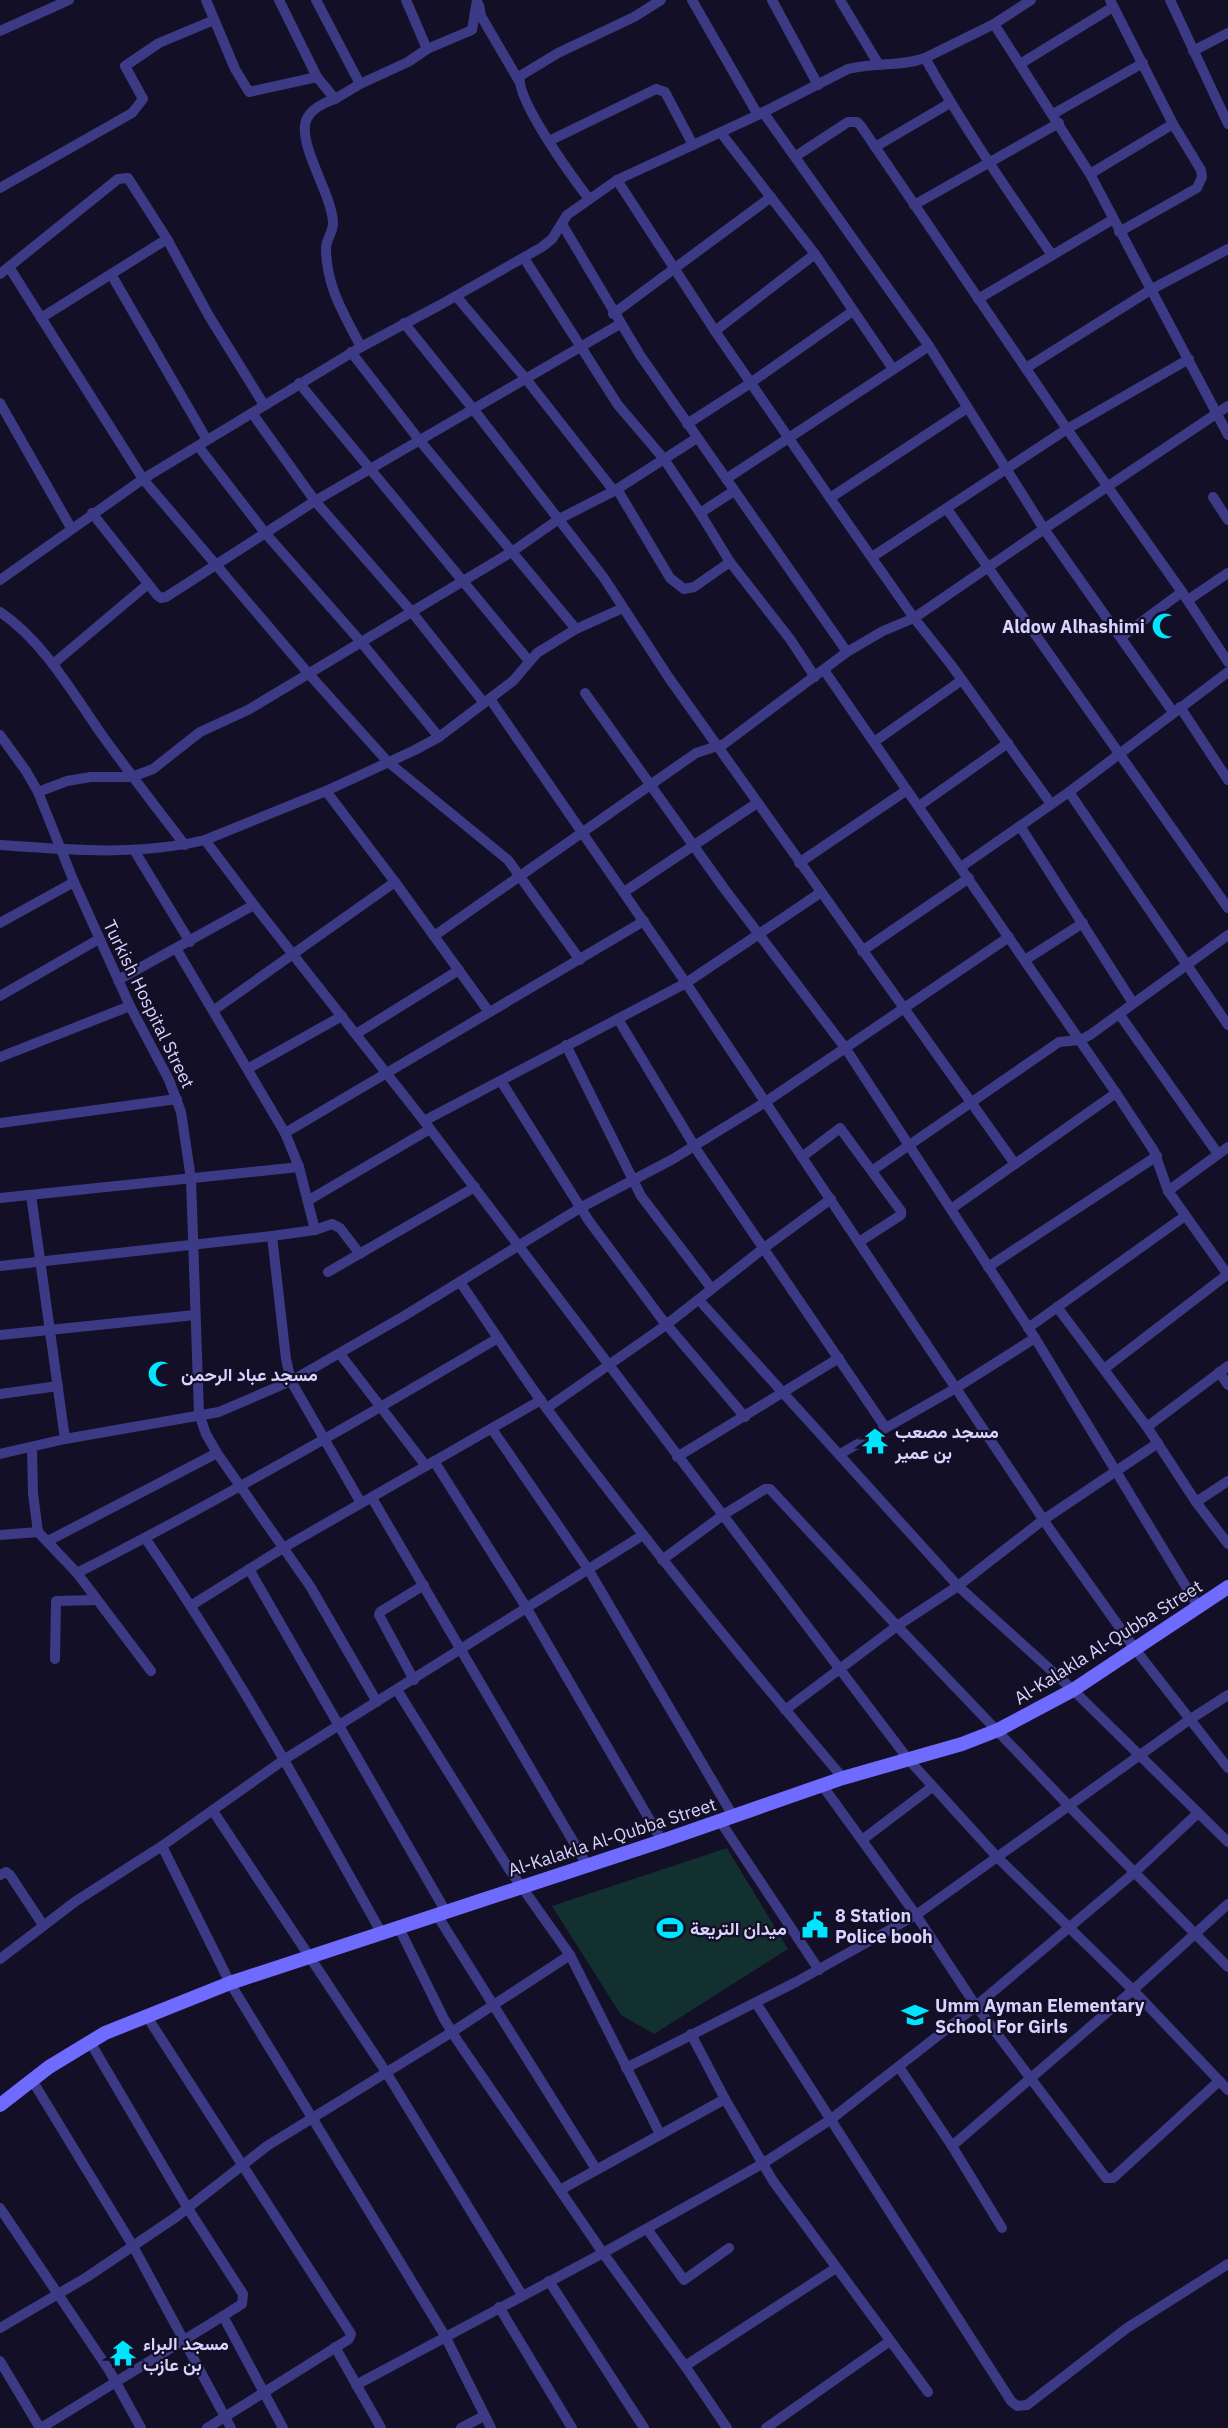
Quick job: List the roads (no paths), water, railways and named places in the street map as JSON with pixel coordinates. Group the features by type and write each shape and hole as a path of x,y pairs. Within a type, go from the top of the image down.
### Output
{"street":[{"path":"0,32 69,0"},
{"path":"206,0 235,69 249,92 317,77"},
{"path":"279,0 317,77 335,99"},
{"path":"316,0 360,84"},
{"path":"406,0 427,49"},
{"path":"477,0 472,30 427,49 408,62 360,84 312,111 305,124 310,153 334,224 326,245 330,284 356,350 420,441 576,629"},
{"path":"477,0 481,16 519,81 557,157 589,199"},
{"path":"519,81 522,73 634,17 660,0"},
{"path":"692,0 760,113 795,156 929,346 1044,529 1228,780"},
{"path":"771,0 818,85"},
{"path":"840,0 879,65"},
{"path":"0,580 143,479 299,383 548,243 567,215 617,180 721,133 849,69 915,62 994,24 1031,0"},
{"path":"1170,0 1228,124"},
{"path":"1020,64 1112,4 1173,124 1203,177 1197,188 1119,232"},
{"path":"0,188 132,113 143,99 125,66 159,43 214,20"},
{"path":"994,24 1090,174 1112,220 1152,289 1189,358 1215,414 1228,435"},
{"path":"1193,51 1228,33"},
{"path":"925,57 950,103 1052,255"},
{"path":"914,205 988,162 1143,63"},
{"path":"549,141 656,89 665,92 693,145"},
{"path":"875,147 950,103"},
{"path":"795,156 852,121 861,126 1067,429 1109,485 1228,662"},
{"path":"1090,174 1173,124"},
{"path":"721,133 815,254 893,369"},
{"path":"264,405 209,316 167,239 128,178 118,179 4,270 41,318 143,479 308,674 388,762 503,855 522,876 580,960"},
{"path":"617,180 715,331 830,498 914,618 962,680 1051,804"},
{"path":"613,314 771,197"},
{"path":"978,299 1112,220"},
{"path":"562,224 613,314 687,424 848,652"},
{"path":"41,318 167,239"},
{"path":"1026,368 1152,289 1228,249"},
{"path":"715,331 815,254"},
{"path":"524,258 618,405 664,459 729,562 874,742 969,878 1116,1093 1157,1156 1168,1191 1228,1275 1104,1370"},
{"path":"111,274 203,443 266,534 361,642 439,737"},
{"path":"456,296 615,490 670,578 677,585 684,589 694,587 729,562"},
{"path":"687,424 853,311"},
{"path":"404,323 559,519 820,893 1015,1164"},
{"path":"93,513 157,595 161,598 166,597 315,501 620,324"},
{"path":"726,479 929,346"},
{"path":"872,557 1067,429 1189,358"},
{"path":"299,383 529,661"},
{"path":"0,403 71,528"},
{"path":"434,936 696,753 717,747 848,652 883,631 914,618 1228,406"},
{"path":"830,498 967,408"},
{"path":"252,413 315,501 487,701 583,832 831,1199 1043,1520 1135,1648 1228,1768"},
{"path":"38,792 67,781 91,777 132,777 153,769 200,732 232,719 513,551 559,519 615,490 697,438"},
{"path":"700,513 734,491"},
{"path":"1213,497 1228,520"},
{"path":"947,509 1228,908"},
{"path":"1121,637 1185,596 1228,573"},
{"path":"53,664 148,584"},
{"path":"0,845 134,850 185,845 205,840 326,791 439,737 513,681 537,653 576,629 623,608"},
{"path":"0,612 20,628 53,664 132,777 185,845"},
{"path":"961,867 1069,792 1228,672"},
{"path":"874,742 962,680"},
{"path":"585,693 758,934 846,1049 1035,1338 1199,1608"},
{"name":"Turkish Hospital Street","path":"0,735 38,792 99,939 177,1099 185,1130 191,1179 199,1414"},
{"path":"919,806 1008,743"},
{"path":"799,863 907,790"},
{"path":"326,791 489,1012"},
{"path":"1069,792 1228,1025"},
{"path":"624,892 757,803"},
{"path":"1020,826 1133,1003"},
{"path":"205,840 475,1187 677,1457 908,1759 998,1858 1133,1990 1228,2090"},
{"path":"134,850 190,942"},
{"path":"862,951 969,878"},
{"path":"0,923 74,882"},
{"path":"214,1010 395,882"},
{"path":"309,1200 501,1081 686,983 820,893"},
{"path":"118,980 177,950 254,905"},
{"path":"285,1133 644,921"},
{"path":"1025,960 1083,923"},
{"path":"873,1170 1059,1042 1080,1040 1090,1035 1228,935"},
{"path":"0,1455 65,1439 227,1409 291,1381 340,1354 580,1208 673,1159 765,1103 1009,937"},
{"path":"0,996 99,939"},
{"path":"177,950 249,1068 285,1133 299,1167 315,1230"},
{"path":"356,1034 459,970"},
{"path":"0,1057 130,1006"},
{"path":"1120,1015 1218,1154"},
{"path":"249,1068 342,1016"},
{"path":"618,1018 693,1145 885,1427"},
{"path":"566,1045 646,1205 712,1289"},
{"path":"501,1081 580,1208 666,1325 745,1417"},
{"path":"951,1209 1116,1093"},
{"path":"0,1123 177,1099"},
{"path":"802,1157 840,1128 873,1170 902,1213 859,1242"},
{"path":"1168,1191 1228,1147"},
{"path":"988,1268 1157,1156"},
{"path":"0,1198 299,1167"},
{"path":"328,1272 475,1187"},
{"path":"31,1195 65,1439"},
{"path":"192,1605 283,1548 430,1463 544,1404 608,1365 666,1325 831,1199"},
{"path":"1028,1328 1185,1216"},
{"path":"0,1266 273,1236 315,1230 328,1225 336,1225 340,1228 360,1254"},
{"path":"273,1236 286,1359 291,1381 361,1503"},
{"path":"460,1282 544,1404 662,1560 843,1778"},
{"path":"699,1300 958,1586 1073,1690 1228,1842"},
{"path":"1056,1307 1147,1427 1196,1502 1228,1544"},
{"path":"0,1335 195,1315"},
{"path":"77,1573 146,1538 325,1439 498,1338"},
{"path":"840,1454 956,1388 1035,1338"},
{"path":"340,1354 381,1407 430,1463 526,1607 662,1841"},
{"path":"677,1457 839,1358"},
{"path":"1147,1427 1224,1369 1228,1385"},
{"path":"0,1394 58,1386"},
{"path":"199,1414 206,1434 217,1453 310,1586 377,1702"},
{"path":"492,1429 588,1569 727,1818 819,1970"},
{"path":"785,1710 897,1626 958,1586 1043,1520 1158,1443"},
{"path":"32,1448 33,1494 38,1532 77,1573 150,1671"},
{"path":"48,1541 217,1453"},
{"path":"1196,1502 1228,1481"},
{"path":"662,1560 723,1515 770,1489 1069,1806 1228,1967"},
{"path":"372,1498 587,1865"},
{"path":"0,1535 38,1532"},
{"path":"0,1959 86,1894 162,1846 285,1759 643,1535"},
{"path":"146,1538 192,1605 285,1759 382,1934"},
{"path":"249,1569 492,2005 596,2169"},
{"path":"414,1680 380,1612 424,1586"},
{"name":"Al-Kalakla Al-Qubba Street","path":"0,2105 32,2080 90,2042 146,2015 230,1983 662,1841 843,1778 962,1744 998,1730 1073,1690 1228,1587"},
{"path":"56,1659 56,1601 97,1600"},
{"path":"397,1690 521,1886 570,1955 660,2134"},
{"path":"627,2068 819,1970 915,1915 1228,1695"},
{"path":"822,1785 915,1915 976,2006 1106,2178 1111,2179 1218,2082"},
{"path":"862,1840 932,1787"},
{"path":"213,1811 386,2072 522,2295"},
{"path":"356,2385 647,2229 762,2164 830,2120 976,2006 1135,1872 1198,1813"},
{"path":"162,1846 230,1983 445,2336 491,2428"},
{"path":"0,1875 6,1872 10,1875 44,1925"},
{"path":"952,2146 1133,1990 1228,1904"},
{"path":"399,1928 452,2032 603,2253 727,2428"},
{"path":"0,2328 59,2294 133,2246 241,2164 570,1955"},
{"path":"756,2003 1011,2401 1017,2406 1027,2405 1127,2328 1228,2264"},
{"path":"146,2015 351,2334 349,2339 207,2428"},
{"path":"691,2034 762,2164 790,2206 928,2392"},
{"path":"0,2361 40,2428 242,2304 243,2294 187,2207 90,2042"},
{"path":"899,2067 952,2146 1002,2228"},
{"path":"32,2080 133,2246 231,2428"},
{"path":"560,2190 725,2099"},
{"path":"0,2208 116,2381 141,2428"},
{"path":"647,2229 684,2280 729,2248"},
{"path":"685,2366 836,2268"},
{"path":"549,2281 644,2428"},
{"path":"500,2307 572,2428"},
{"path":"223,2316 283,2428"},
{"path":"766,2428 890,2341"},
{"path":"335,2348 381,2428"},
{"path":"461,2428 484,2416"}],"place":[{"name":"Aldow Alhashimi","path":"1165,626"},
{"name":"مسجد عباد الرحمن","path":"161,1374"},
{"name":"مسجد مصعب بن عمير","path":"875,1441"},
{"name":"8 Station Police booh","path":"815,1925"},
{"name":"ميدان التريعة","path":"670,1928"},
{"name":"Umm Ayman Elementary School For Girls","path":"915,2015"},
{"name":"مسجد البراء بن عازب","path":"123,2353"}]}
